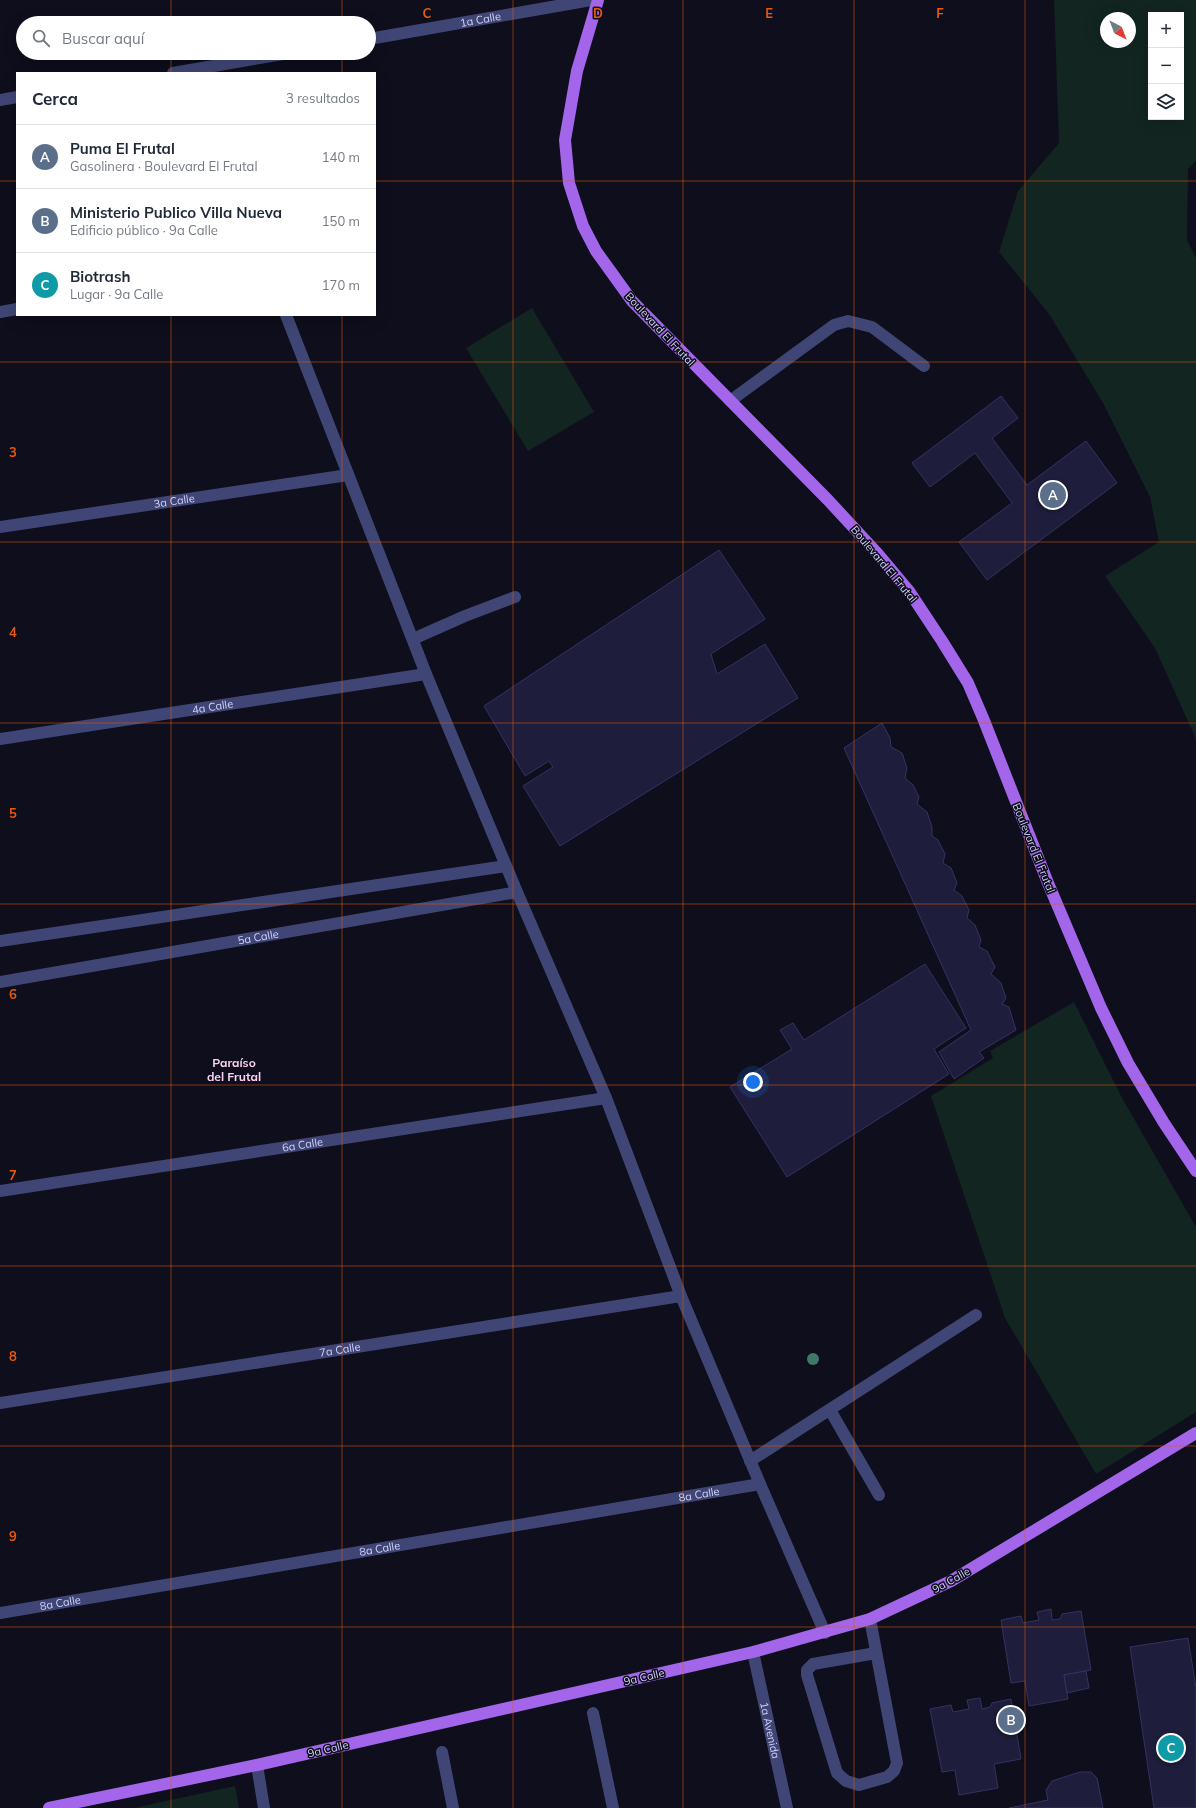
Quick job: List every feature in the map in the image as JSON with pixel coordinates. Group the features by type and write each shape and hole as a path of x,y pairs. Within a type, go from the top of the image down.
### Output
{"main road":[{"name":"Boulevard El Frutal","path":"598,0 577,71 565,140 569,183 575,206 583,226 596,251 632,301 828,500 878,554 909,591 942,641 968,683 1048,883 1105,1015 1132,1070 1164,1123 1196,1171"},
{"name":"9a Calle","path":"49,1808 258,1765 753,1652 825,1633 870,1619 951,1581 1196,1433"}],"street":[{"name":"1a Calle","path":"376,38 591,0"},
{"path":"179,72 248,60"},
{"path":"0,100 16,97"},
{"path":"0,312 16,309"},
{"path":"286,316 426,674 517,892 606,1098 681,1296 750,1461 825,1633"},
{"path":"730,401 834,325 848,321 872,327 924,366"},
{"name":"3a Calle","path":"0,527 348,475"},
{"path":"413,640 465,616 515,597"},
{"name":"4a Calle","path":"0,739 426,674"},
{"path":"0,941 506,866"},
{"name":"5a Calle","path":"0,982 517,892"},
{"name":"6a Calle","path":"0,1191 606,1098"},
{"name":"7a Calle","path":"0,1403 681,1296"},
{"path":"750,1461 976,1315"},
{"path":"830,1410 879,1495"},
{"name":"8a Calle","path":"0,1613 760,1484"},
{"path":"870,1619 897,1763 894,1771 887,1777 859,1785 846,1781 837,1773 807,1675 807,1670 813,1664 876,1653"},
{"name":"1a Avenida","path":"753,1652 787,1808"},
{"path":"593,1713 614,1808"},
{"path":"442,1752 453,1808"},
{"path":"258,1765 264,1808"}],"green space":[{"path":"1054,0 1196,0 1196,161 1188,169 1187,240 1196,258 1196,739 1155,648 1105,576 1159,542 1150,497 1103,403 1049,314 999,252 1018,191 1059,143"},
{"path":"532,308 594,412 528,451 466,348"},
{"path":"1074,1002 1121,1096 1196,1227 1196,1412 1096,1474 1005,1318 931,1096 993,1058 990,1051"},
{"path":"235,1786 239,1808 134,1808"}],"building":[{"path":"1001,396 1018,418 992,438 1027,485 1086,441 1117,483 987,580 959,542 1012,503 975,453 930,487 912,463"},
{"path":"719,550 765,619 711,654 717,674 765,644 798,698 560,846 523,786 553,767 549,761 525,776 484,706"},
{"path":"882,723 890,738 891,747 902,753 907,768 905,778 913,785 919,797 917,804 927,812 932,827 932,836 938,840 945,854 943,863 951,868 957,883 954,890 962,896 969,910 967,918 975,925 981,940 979,947 987,951 995,967 991,974 1001,983 1006,998 1002,1004 1009,1007 1016,1030 979,1052 984,1058 954,1079 939,1052 971,1030 844,748"},
{"path":"925,964 966,1028 934,1049 949,1074 787,1177 730,1087 792,1049 780,1030 793,1023 804,1040"},
{"path":"1051,1609 1052,1620 1060,1619 1062,1614 1081,1611 1091,1670 1064,1675 1068,1699 1029,1706 1025,1681 1011,1683 1001,1620 1021,1616 1023,1623 1039,1620 1037,1612"},
{"path":"1188,1638 1196,1688 1196,1808 1154,1808 1130,1647"},
{"path":"1086,1671 1089,1688 1067,1693 1064,1675"},
{"path":"980,1698 982,1709 990,1707 992,1703 1011,1699 1021,1759 994,1764 998,1788 959,1795 955,1770 942,1772 930,1709 951,1705 953,1712 969,1709 967,1700"},
{"path":"1080,1772 1091,1772 1097,1778 1103,1808 1009,1808 1048,1800 1046,1790 1052,1781"}],"place":[{"name":"Puma El Frutal","path":"1053,495"},
{"name":"Ministerio Publico Villa Nueva","path":"1011,1720"},
{"name":"Biotrash","path":"1171,1748"}],"district":[{"name":"Paraíso del Frutal","path":"234,1069"}]}
